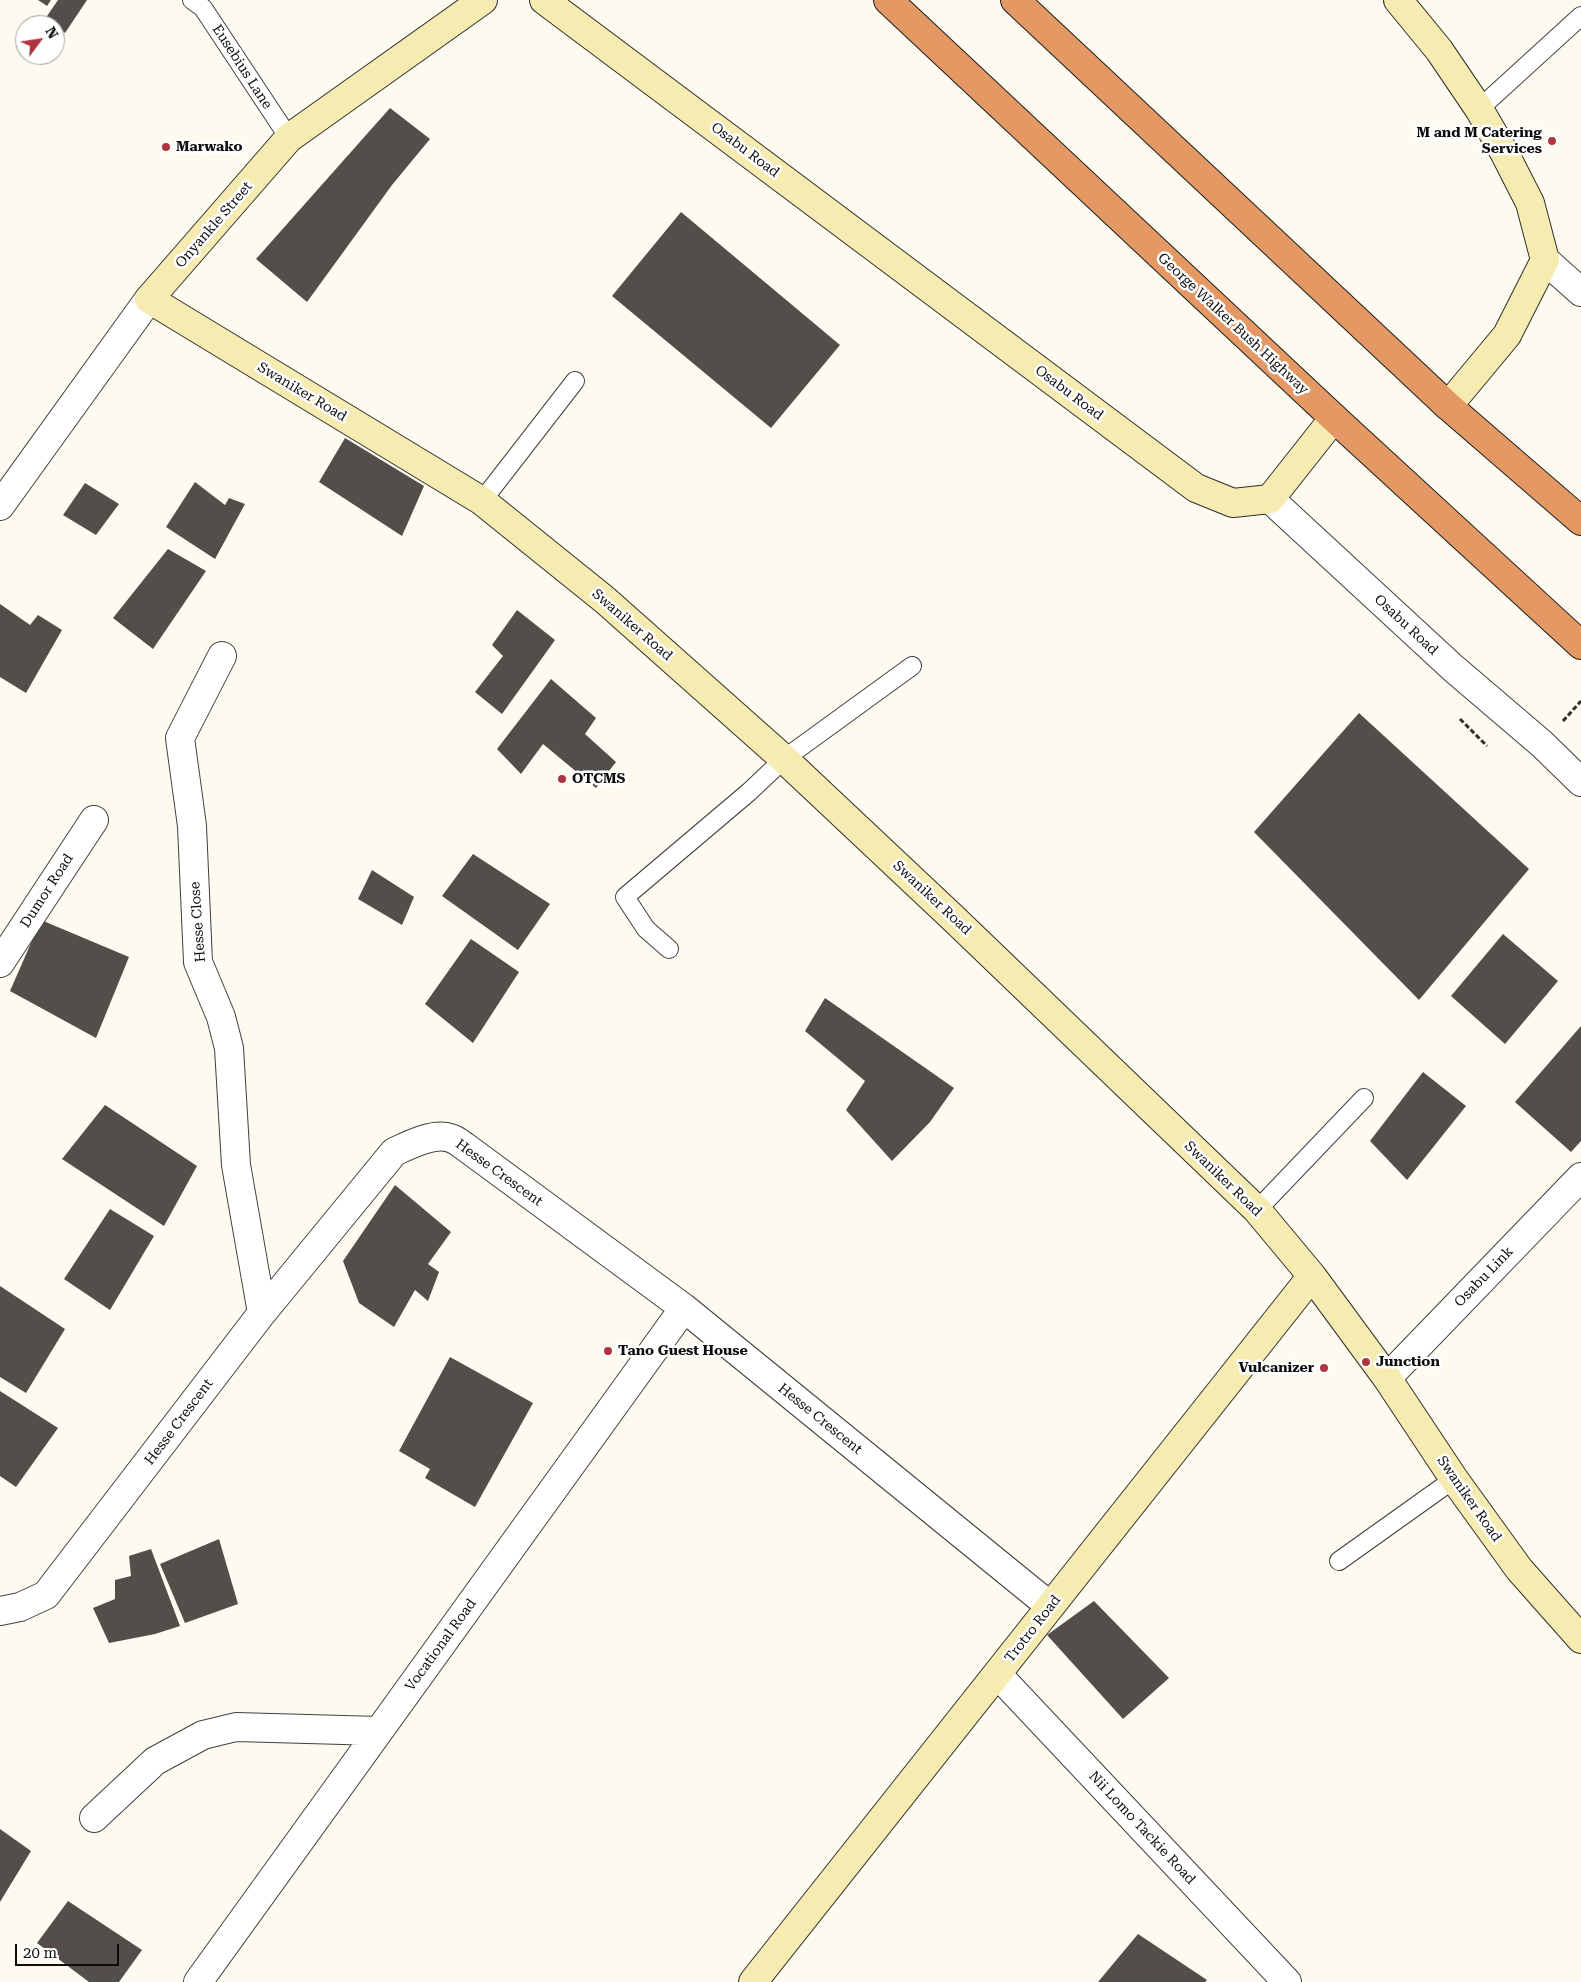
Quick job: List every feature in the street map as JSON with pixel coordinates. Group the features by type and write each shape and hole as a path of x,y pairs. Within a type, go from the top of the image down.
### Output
{"highway":[{"name":"George Walker Bush Highway","path":"888,0 1334,418 1581,645"},
{"path":"1015,0 1448,406 1581,521"}],"street":[{"name":"Onyankle Street","path":"0,506 149,299 289,138 483,0"},
{"name":"Osabu Road","path":"544,0 1196,488 1234,503 1270,499 1453,668 1542,744 1581,782"},
{"path":"1398,0 1439,50 1479,108 1530,203 1545,260 1581,292"},
{"path":"1448,406 1507,335 1545,260"},
{"name":"Swaniker Road","path":"149,299 482,501 605,600 784,760 952,917 1257,1210 1312,1276 1387,1378 1454,1479 1519,1569 1581,1639"},
{"path":"1270,499 1334,418"},
{"name":"Hesse Close","path":"222,656 180,738 192,826 198,962 221,1017 229,1048 236,1165 262,1313"},
{"name":"Dumor Road","path":"0,963 94,820"},
{"name":"Hesse Crescent","path":"0,1611 20,1607 46,1595 262,1313 394,1152 421,1140 440,1137 450,1138 464,1146 684,1308 1050,1606"},
{"name":"Osabu Link","path":"1387,1378 1581,1176"},
{"name":"Trotro Road","path":"753,1982 1312,1276"},
{"name":"Vocational Road","path":"198,1982 684,1308"},
{"name":"Nii Lomo Tackie Road","path":"998,1674 1287,1982"},
{"path":"94,1818 155,1760 203,1734 236,1726 379,1731"}],"lane":[{"name":"Eusebius Lane","path":"192,0 203,8 289,138"},
{"path":"1479,108 1581,16"},
{"path":"482,501 574,380"},
{"path":"669,949 646,929 625,897 784,760 912,666"},
{"path":"1257,1210 1364,1098"},
{"path":"1340,1561 1454,1479"}],"building":[{"path":"38,0 51,0 47,6"},
{"path":"58,0 87,0 65,33 65,15 48,15"},
{"path":"390,108 430,139 392,185 307,302 256,259"},
{"path":"681,212 840,345 771,428 612,296"},
{"path":"345,438 424,486 402,536 319,482"},
{"path":"195,482 225,505 229,498 245,504 215,559 166,527"},
{"path":"85,483 119,504 96,535 63,515"},
{"path":"168,549 206,571 153,649 113,618"},
{"path":"0,604 30,625 38,615 62,630 26,693 0,677"},
{"path":"517,610 555,640 502,714 475,692 503,656 492,645"},
{"path":"551,679 596,718 585,734 616,762 596,788 543,744 521,774 497,749"},
{"path":"1359,713 1529,869 1419,1000 1254,832"},
{"path":"473,854 550,904 518,950 442,896"},
{"path":"372,870 414,897 402,925 358,899"},
{"path":"41,920 129,957 96,1038 10,991"},
{"path":"1503,934 1558,981 1505,1044 1451,996"},
{"path":"471,939 519,972 473,1043 425,1004"},
{"path":"825,998 954,1088 930,1122 892,1161 846,1110 865,1081 805,1031"},
{"path":"1581,1026 1581,1141 1571,1152 1515,1102"},
{"path":"1423,1072 1466,1106 1407,1180 1370,1141"},
{"path":"105,1105 197,1166 164,1226 62,1159"},
{"path":"395,1185 451,1232 428,1264 439,1272 428,1301 415,1290 394,1327 359,1303 343,1261"},
{"path":"110,1209 154,1236 110,1310 64,1279"},
{"path":"0,1286 65,1329 26,1393 0,1377"},
{"path":"450,1357 533,1403 475,1507 425,1478 430,1469 399,1451"},
{"path":"0,1391 58,1428 16,1487 0,1476"},
{"path":"219,1539 238,1604 185,1623 160,1564"},
{"path":"151,1549 180,1626 155,1634 109,1643 93,1608 115,1599 115,1580 131,1576 129,1556"},
{"path":"1094,1601 1169,1678 1123,1719 1047,1635"},
{"path":"0,1829 31,1851 0,1902"},
{"path":"68,1901 142,1950 119,1982 89,1982 37,1943"},
{"path":"1138,1934 1207,1980 1205,1982 1098,1982"}],"place":[{"name":"M and M Catering Services","path":"1552,141"},
{"name":"Marwako","path":"166,147"},
{"name":"OTCMS","path":"562,779"},
{"name":"Tano Guest House","path":"608,1351"},
{"name":"Junction","path":"1366,1362"},
{"name":"Vulcanizer","path":"1324,1368"}]}
